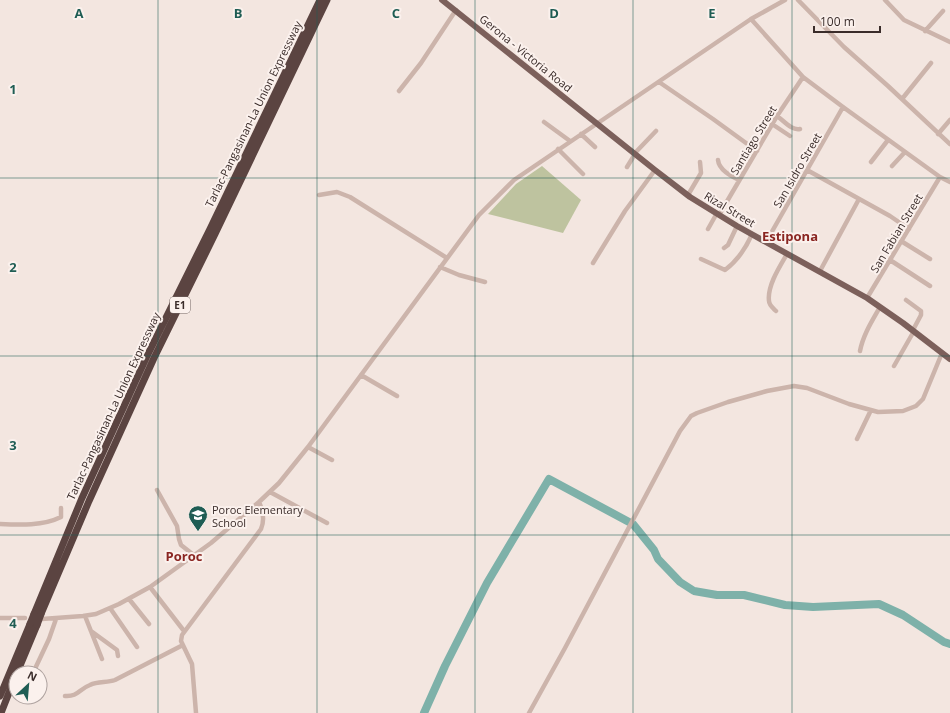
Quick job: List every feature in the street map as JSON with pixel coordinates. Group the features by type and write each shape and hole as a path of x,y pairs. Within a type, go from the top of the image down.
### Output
{"highway":[{"name":"Tarlac-Pangasinan-La Union Expressway","path":"39,616 82,498 147,356 320,0"},
{"name":"Tarlac-Pangasinan-La Union Expressway","path":"0,696 31,622 39,616 88,501 154,358 216,234 328,0"},
{"name":"Tarlac-Pangasinan-La Union Expressway","path":"19,665 31,622"},
{"name":"Tarlac-Pangasinan-La Union Expressway","path":"1,713 8,695"}],"main road":[{"name":"Gerona - Victoria Road","path":"442,0 597,123"},
{"name":"Rizal Street","path":"597,123 688,195 737,226 867,298 942,354"},
{"path":"942,354 950,359"}],"street":[{"path":"39,616 56,618 96,614 129,599 150,587 211,543 279,483 308,447 479,215 514,180 751,19 784,0"},
{"path":"798,0 844,47 950,144"},
{"path":"885,0 904,20 950,42"},
{"path":"399,91 421,63 456,10"},
{"path":"925,30 942,11"},
{"path":"751,19 803,77 888,140 940,177 950,182"},
{"path":"902,99 931,63"},
{"name":"Santiago Street","path":"708,229 777,116 803,77"},
{"path":"659,82 757,151"},
{"name":"San Isidro Street","path":"766,242 843,107"},
{"path":"777,116 792,128 798,130 800,129"},
{"path":"938,134 950,120"},
{"path":"544,122 570,141"},
{"path":"772,124 790,136"},
{"path":"627,167 635,154 656,131"},
{"path":"581,134 595,147"},
{"path":"872,162 888,140"},
{"path":"558,149 583,174"},
{"path":"892,166 905,152"},
{"path":"718,160 719,165 725,172 739,180"},
{"path":"688,195 701,173 700,162"},
{"path":"593,263 625,210 655,170"},
{"path":"807,170 890,216 908,229"},
{"name":"San Fabian Street","path":"867,298 940,177"},
{"path":"319,195 337,192 350,197 447,258"},
{"path":"820,271 859,199"},
{"path":"724,248 728,245 737,226"},
{"path":"701,259 725,270 739,256 752,234"},
{"path":"901,241 930,259"},
{"path":"776,311 769,302 769,296 776,274 787,254"},
{"path":"890,260 930,286"},
{"path":"440,267 459,275 485,282"},
{"path":"894,366 921,315 921,311 906,300"},
{"path":"860,351 869,326 880,307"},
{"path":"529,713 680,431 691,416 728,402 772,389 794,386 807,388 849,404 878,412 903,411 920,403 924,399 942,354"},
{"path":"361,375 397,396"},
{"path":"857,439 871,410"},
{"path":"308,447 332,460"},
{"path":"157,490 177,526 178,539 181,545 195,556"},
{"path":"270,492 327,523"},
{"path":"196,713 192,664 181,638 184,631 193,622 204,604 263,526 263,513 259,502"},
{"path":"0,524 22,525 49,521 61,517 61,508"},
{"path":"150,587 184,631"},
{"path":"129,599 149,624"},
{"path":"110,608 137,647"},
{"path":"85,616 102,659"},
{"path":"0,618 31,622"},
{"path":"37,665 49,639 56,618"},
{"path":"91,631 116,650 118,656"},
{"path":"65,696 74,696 85,687 93,683 115,680 183,645"}],"green space":[{"path":"542,166 581,200 563,233 488,214 516,184"}],"waterway":[{"path":"424,713 445,666 487,583 549,479 629,522"},
{"path":"633,524 654,550 658,559 680,582 694,591 717,595 744,595 785,605 813,607 879,604 903,615 944,642 950,644"}],"place":[{"name":"Poroc Elementary School","path":"198,532"}],"district":[{"name":"Estipona","path":"790,236"},
{"name":"Poroc","path":"184,556"}]}
